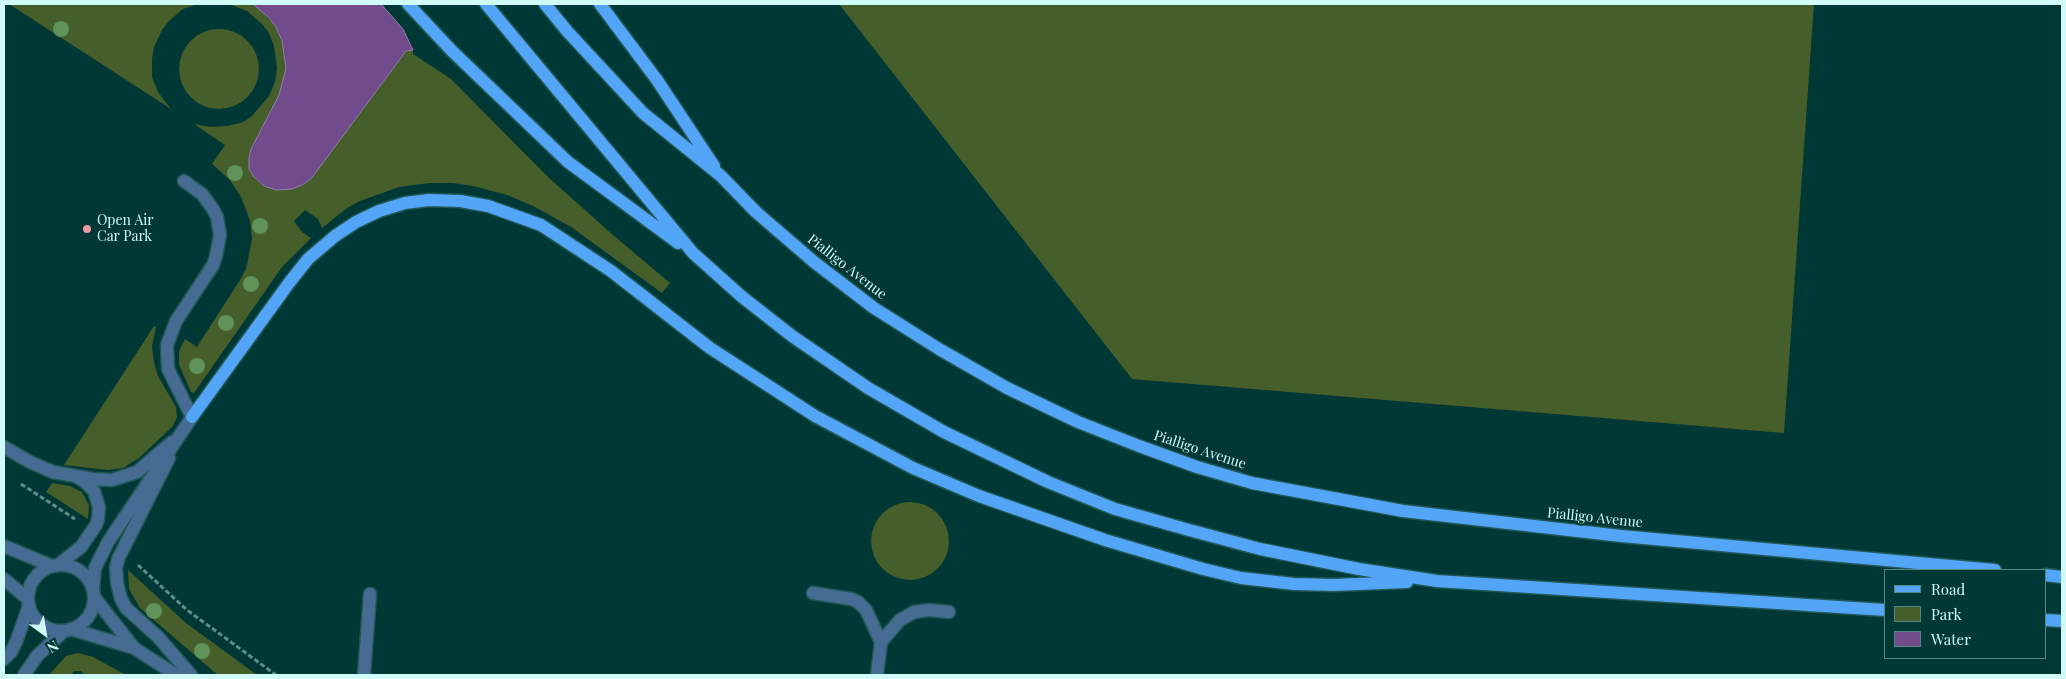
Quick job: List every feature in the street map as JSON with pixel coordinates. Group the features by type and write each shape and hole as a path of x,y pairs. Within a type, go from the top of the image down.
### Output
{"main road":[{"path":"408,4 452,51 568,162 693,253 741,296 792,336 868,388 944,432 1048,482 1115,509 1260,549 1359,569 1437,581 1884,610"},
{"path":"486,4 693,253"},
{"name":"Pialligo Avenue","path":"545,4 567,31 642,113 721,176 756,212 814,262 874,308 939,349 1006,388 1078,422 1197,467 1278,488 1403,512 1621,536 1984,569"},
{"path":"600,4 658,80 721,176"},
{"path":"192,417 289,283 308,259 335,236 356,222 379,211 405,203 429,200 460,201 488,206 541,226 611,271 710,348 815,416 914,468 979,496 1105,540 1202,569 1241,578 1294,584 1334,585 1437,581"},
{"path":"2046,575 2062,577"},
{"path":"2046,620 2062,621"}],"street":[{"path":"24,675 38,656 67,630 77,626 88,617 91,610 95,568 108,542 192,417 168,369 167,345 176,321 213,264 220,235 214,209 202,194 184,181"},
{"path":"4,447 18,457 42,468 102,480 124,477 144,468 180,435"},
{"path":"180,435 122,551 116,567 121,599 134,616 158,637 191,675"},
{"path":"4,659 11,652 16,642 28,603 32,581 41,572 55,566 81,547 93,530 99,513 96,496 84,481 72,475"},
{"path":"4,546 16,553 55,566 66,565 81,572 86,577 93,594 134,648"},
{"path":"4,578 28,603 39,623 51,629 67,630 134,648 176,675"},
{"path":"813,593 851,599 858,602 870,615 881,642 877,675"},
{"path":"364,675 370,594"},
{"path":"881,642 900,620 914,612 928,610 949,612"}],"path":[{"path":"20,483 93,530"},
{"path":"122,551 187,610 276,675"}],"green space":[{"path":"9,4 198,4 183,9 169,21 162,30 154,47 152,77 158,92 171,109"},
{"path":"229,4 253,4 260,9 276,27 285,51 286,68 282,90 250,154 249,169 256,180 276,190 281,190 302,185 311,179 406,51 413,50 413,54 451,79 548,177 670,283 662,293 571,227 533,206 507,195 453,183 429,183 399,187 360,201 347,208 322,228 318,219 305,210 294,221 302,232 311,238 282,267 194,393 191,392 179,365 179,352 185,339 197,347 246,269 252,239 250,221 241,197 230,180 212,164 225,145 194,124 210,127 228,126 243,122 252,116 269,96 275,82 277,68 274,46 269,33 247,11"},
{"path":"839,4 1814,4 1784,433 1132,379"},
{"path":"219,29 234,32 247,41 256,54 259,69 256,84 247,97 234,106 219,109 204,106 191,97 182,84 179,69 182,54 191,41 204,32"},
{"path":"154,326 156,327 152,346 154,363 158,376 176,407 177,417 173,426 139,458 123,468 108,470 64,465"},
{"path":"52,483 70,486 82,492 89,505 88,519 46,492"},
{"path":"910,502 925,505 942,519 946,526 949,541 946,556 932,573 925,577 910,580 895,577 878,563 874,556 871,541 874,526 888,509 895,505"},
{"path":"128,570 186,623 257,675 218,675 213,671 140,608 129,589"},
{"path":"78,653 93,657 126,675 84,675 81,671 74,671 71,675 49,675 66,656"}],"water":[{"path":"253,4 381,4 403,29 413,50 406,51 311,179 292,189 276,190 264,186 253,176 249,169 251,149 279,95 286,68 282,41 276,27"}],"place":[{"name":"Open Air Car Park","path":"87,229"}]}
